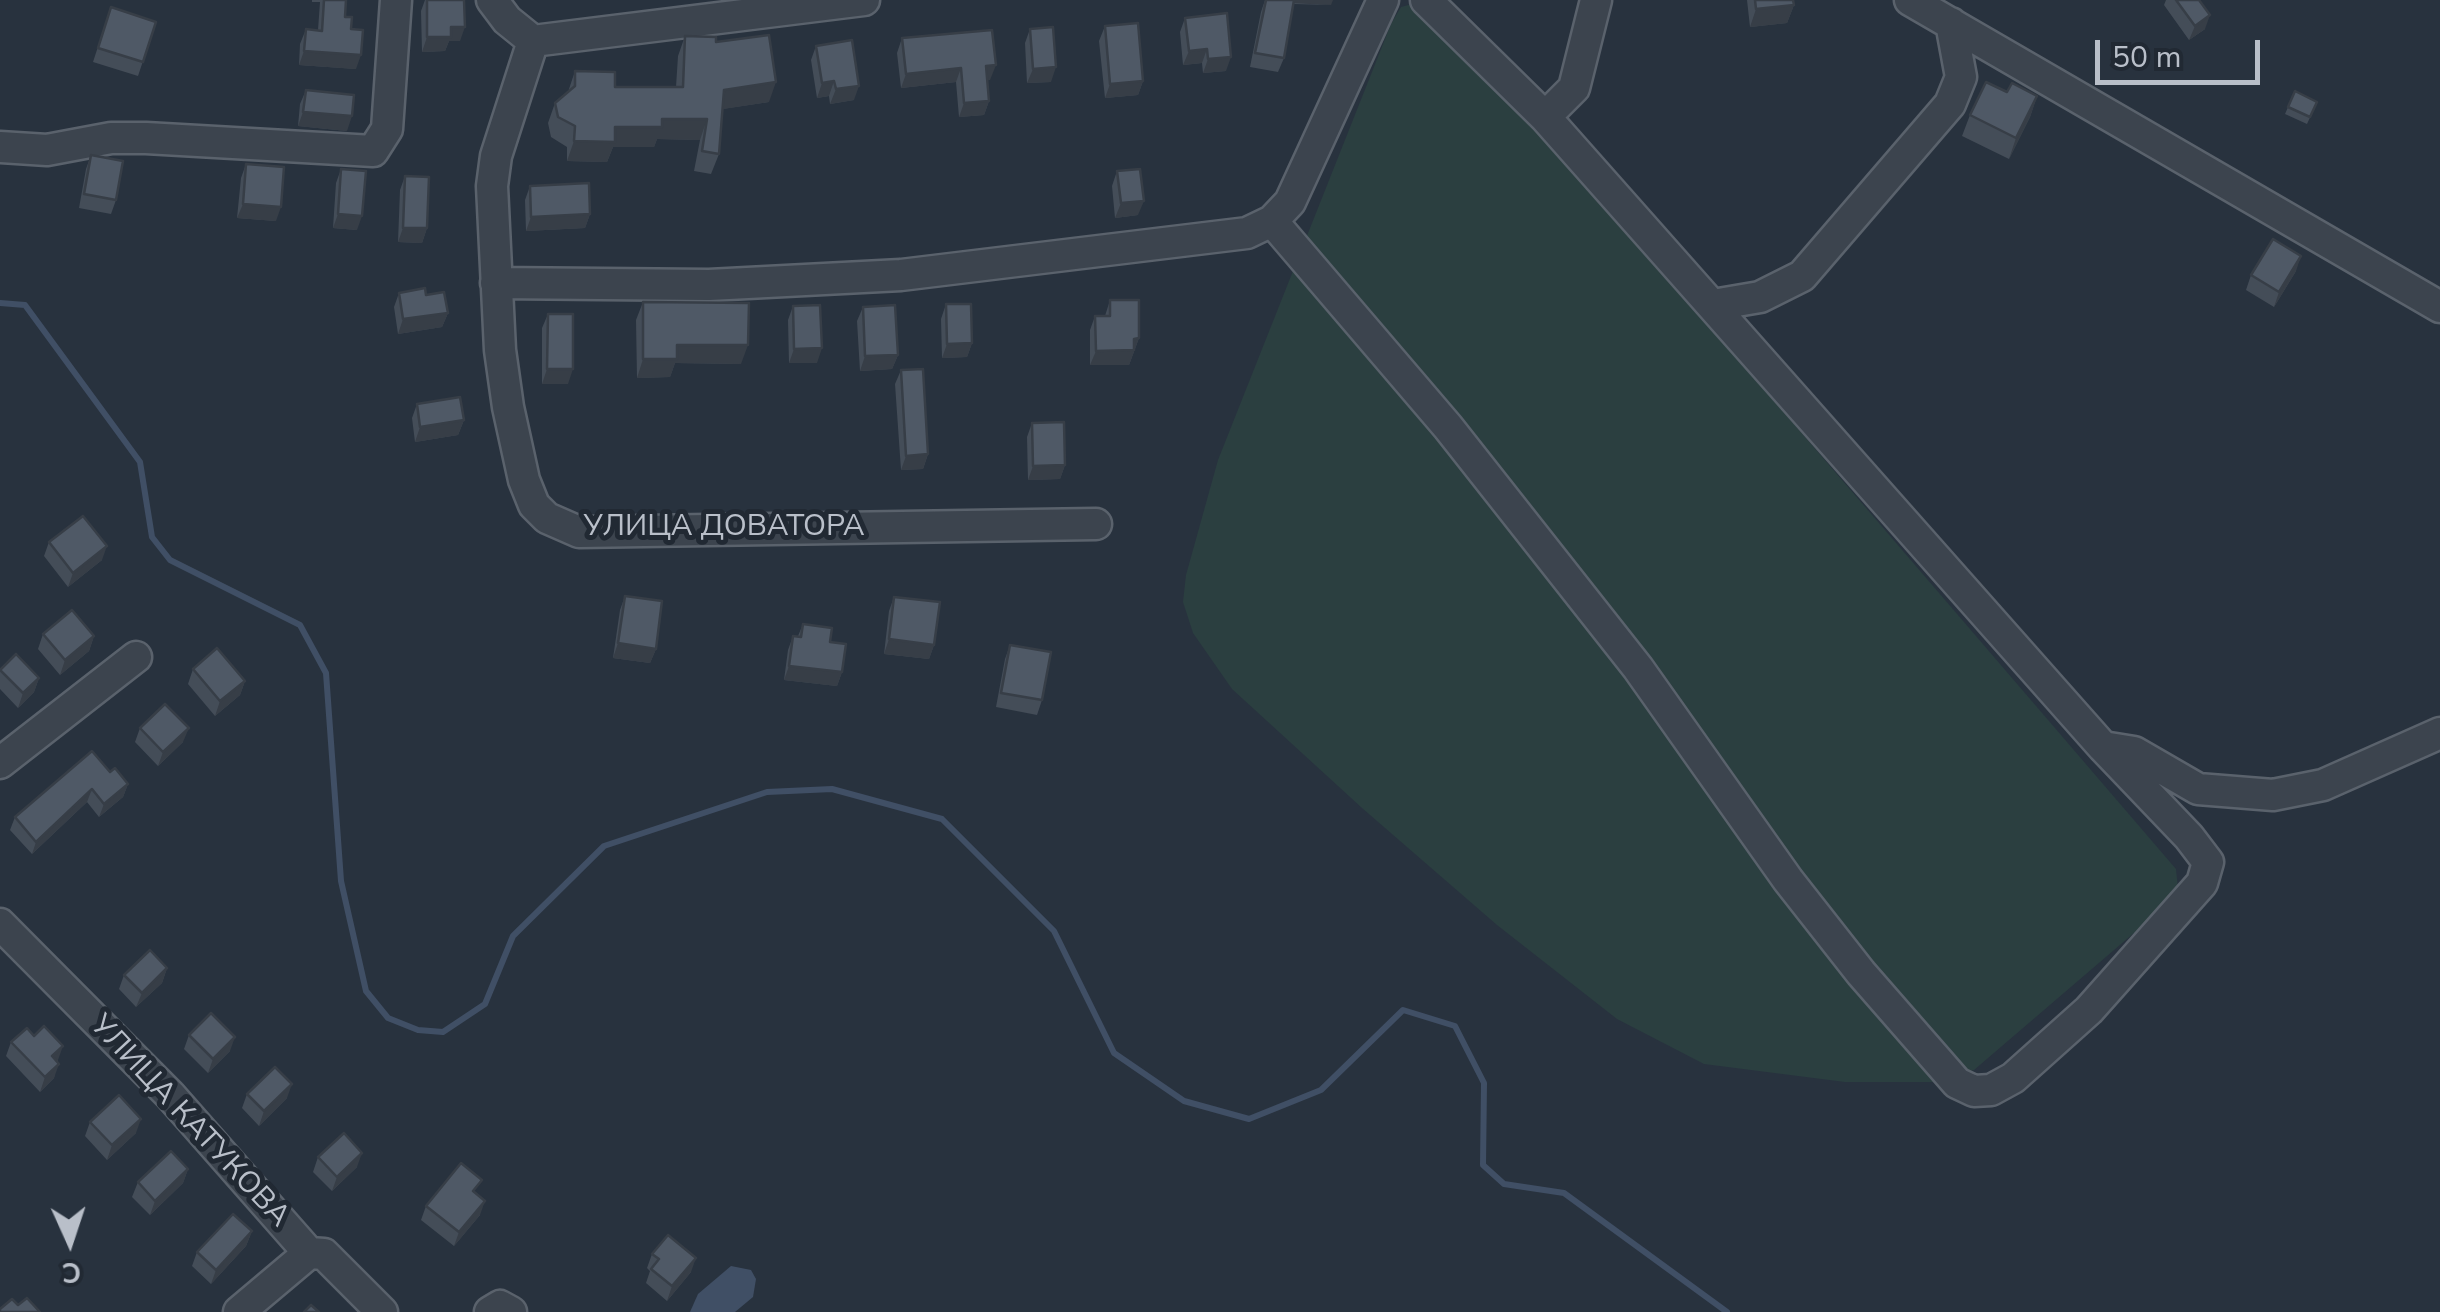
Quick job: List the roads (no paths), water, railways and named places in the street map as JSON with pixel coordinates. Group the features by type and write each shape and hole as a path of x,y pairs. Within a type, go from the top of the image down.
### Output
{"street":[{"path":"0,147 47,150 111,138 146,138 373,151 387,129 396,0"},
{"path":"492,0 507,20 533,41 864,0"},
{"path":"496,283 710,285 902,275 1247,233 1272,222 1290,202 1383,0"},
{"path":"1272,222 1448,427 1626,653 1788,880 1945,1071 1974,1091 1990,1090 2013,1078 2090,1010 2202,883 2208,862 1545,118 1426,0"},
{"path":"1545,118 1574,88 1596,0"},
{"path":"1910,0 2440,307"},
{"path":"1713,306 1760,297 1802,276 1950,104 1961,77 1950,23"},
{"name":"УЛИЦА ДОВАТОРА","path":"533,41 496,156 492,186 496,283 508,407 524,480 534,505 560,528 579,532 1096,524"},
{"path":"0,764 136,657"},
{"path":"2103,747 2134,752 2198,788 2233,795 2273,795 2323,784 2440,732"},
{"name":"УЛИЦА КАТУКОВА","path":"0,924 170,1095 309,1253 324,1254 382,1312"},
{"path":"240,1312 309,1253"},
{"path":"490,1312 500,1306 511,1312"}],"water":[{"path":"731,1266 751,1270 756,1279 753,1297 735,1312 690,1312 698,1294"}],"waterway":[{"path":"0,303 25,305 140,462 152,537 170,560 300,625 326,673 341,881 366,991 388,1018 418,1030 443,1032 485,1004 513,936 604,846 767,792 832,789 942,819 1054,931 1114,1053 1184,1101 1249,1119 1321,1090 1403,1010 1455,1026 1484,1083 1483,1165 1504,1184 1564,1193 1727,1312"}]}
